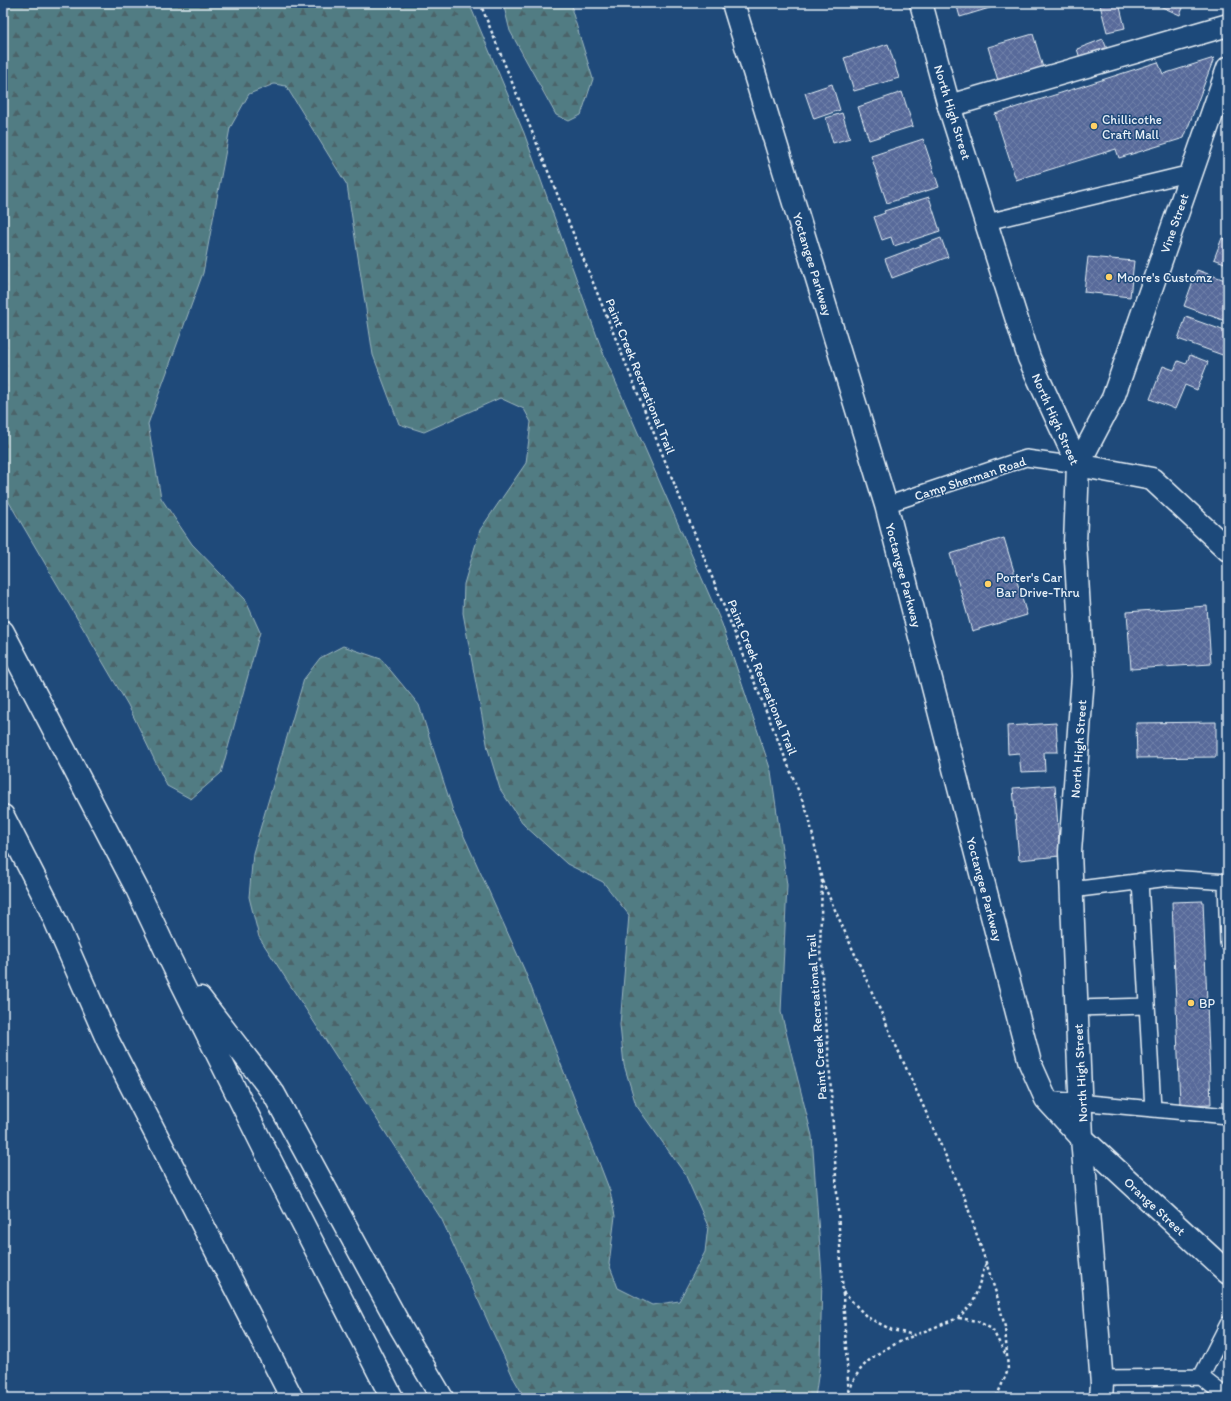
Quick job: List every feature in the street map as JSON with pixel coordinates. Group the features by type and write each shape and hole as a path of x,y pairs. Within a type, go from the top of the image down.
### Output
{"main road":[{"name":"Yoctangee Parkway","path":"733,3 886,506 1030,1063 1046,1099 1082,1138"},
{"name":"North High Street","path":"921,3 949,106 1029,358 1078,465 1075,544 1083,676 1070,852 1082,1138 1101,1388"},
{"path":"949,106 1228,26"},
{"name":"Vine Street","path":"1078,465 1113,398 1228,68"},
{"path":"1078,465 1152,479 1228,550"},
{"path":"3,632 137,889 169,957 264,1148 392,1398"},
{"path":"3,816 48,904 108,1041 292,1398"},
{"path":"169,957 274,1094 401,1328 442,1398"},
{"name":"Orange Street","path":"1082,1138 1226,1267"}],"lane":[{"path":"987,222 1191,173"},
{"name":"Camp Sherman Road","path":"886,506 1026,458 1078,465"},
{"path":"1072,890 1169,878 1227,882 1228,943"},
{"path":"1140,882 1153,1108"},
{"path":"1077,1008 1147,1006"},
{"path":"1046,1099 1081,1101 1228,1116"},
{"path":"1201,1377 1228,1324"},
{"path":"1101,1388 1201,1377 1228,1398"}],"path":[{"name":"Paint Creek Recreational Trail","path":"480,3 809,817 822,881 820,950 829,1058 849,1398"},
{"path":"822,881 965,1199 986,1262 1005,1327 1008,1370 996,1398"},
{"path":"848,1394 855,1377 867,1362 886,1349 916,1334 958,1318 973,1304 986,1262"},
{"path":"842,1291 867,1317 892,1330 916,1334"},
{"path":"958,1318 977,1321 992,1329 1007,1356"}],"green space":[{"path":"3,3 469,3 524,133 603,353 722,624 771,771 787,885 781,1012 812,1136 822,1276 820,1363 815,1398 525,1398 514,1379 442,1220 259,937 249,897 253,853 304,679 320,658 343,646 381,659 419,705 454,814 524,969 610,1191 615,1216 609,1264 618,1288 652,1305 679,1301 705,1252 708,1226 685,1174 636,1105 624,1065 620,1025 629,915 603,882 567,864 524,825 500,789 488,749 463,613 464,584 480,530 526,463 531,422 524,409 500,398 424,432 399,424 373,355 347,185 286,86 274,84 249,94 230,128 203,273 148,424 161,498 192,544 245,599 260,632 221,773 191,799 167,786 128,705 3,492"},
{"path":"503,3 573,3 572,11 593,79 581,115 569,121 556,115 510,31"}],"building":[{"path":"956,3 1006,3 960,17"},
{"path":"1107,3 1119,3 1125,28 1107,32 1100,5"},
{"path":"1153,3 1185,3 1180,15"},
{"path":"1033,34 1044,71 999,84 988,47"},
{"path":"1103,39 1109,54 1082,64 1077,49"},
{"path":"888,44 899,78 854,91 844,58"},
{"name":"Chillicothe Craft Mall","path":"1214,58 1184,138 1119,158 1116,149 1016,180 995,114 1158,62 1163,74"},
{"path":"832,84 840,110 814,119 805,93"},
{"path":"902,92 913,126 869,140 858,107"},
{"path":"842,113 850,138 833,143 826,118"},
{"path":"923,139 939,187 887,203 871,156"},
{"path":"929,197 940,231 894,246 891,237 882,240 874,217 885,213 884,211"},
{"path":"941,238 948,257 892,278 885,259"},
{"path":"1222,238 1228,240 1228,270 1225,269 1227,264 1214,259"},
{"name":"Moore's Customz","path":"1088,257 1134,261 1130,297 1084,292"},
{"path":"1197,270 1228,281 1228,322 1184,306"},
{"path":"1186,317 1228,332 1228,357 1178,339"},
{"path":"1190,355 1208,362 1197,390 1185,385 1175,409 1150,399 1163,366 1174,370 1178,361 1186,364"},
{"name":"Porter's Car Bar Drive-Thru","path":"1004,538 1027,615 972,631 950,554"},
{"path":"1207,606 1211,664 1131,669 1127,612"},
{"path":"1216,722 1216,757 1137,758 1136,723"},
{"path":"1056,723 1058,752 1044,752 1045,771 1021,772 1019,753 1008,754 1007,726"},
{"path":"1055,785 1060,856 1019,860 1013,788"},
{"name":"BP","path":"1203,901 1211,1104 1180,1105 1172,902"}],"place":[{"name":"Chillicothe Craft Mall","path":"1094,126"},
{"name":"Moore's Customz","path":"1109,277"},
{"name":"Porter's Car Bar Drive-Thru","path":"988,584"},
{"name":"BP","path":"1191,1003"}]}
